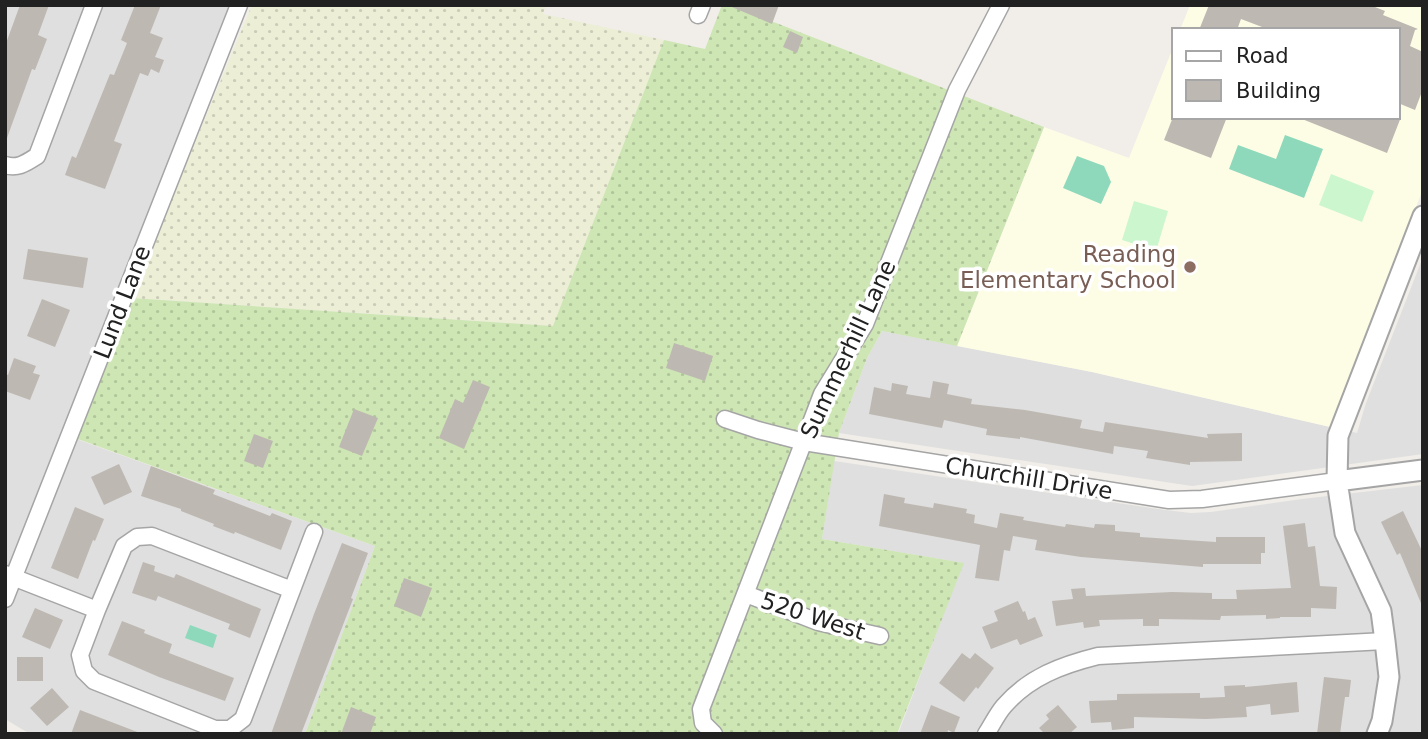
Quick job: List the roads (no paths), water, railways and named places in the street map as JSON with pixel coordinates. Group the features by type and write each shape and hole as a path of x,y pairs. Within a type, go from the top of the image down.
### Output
{"street":[{"path":"13,165 37,156 94,5"},
{"name":"Lund Lane","path":"5,599 10,576 239,5"},
{"name":"Summerhill Lane","path":"714,734 703,723 701,709 822,394 865,324 957,90 1001,5"},
{"path":"1377,734 1382,721 1389,677 1381,611 1345,533 1337,481 1338,436 1423,216"},
{"name":"Churchill Drive","path":"725,419 804,442 1169,500 1202,499 1337,481"},
{"path":"1337,481 1423,470"},
{"path":"292,590 152,536 137,537 124,546 97,610 80,655 84,671 94,681 106,686 215,729 230,729 243,719 292,590 314,532"},
{"path":"10,576 97,610"},
{"name":"520 West","path":"746,594 818,622 880,636"},
{"path":"986,734 1003,706 1036,678 1071,663 1098,656 1385,642"}],"place":[{"name":"Reading Elementary School","path":"1190,267"}]}
